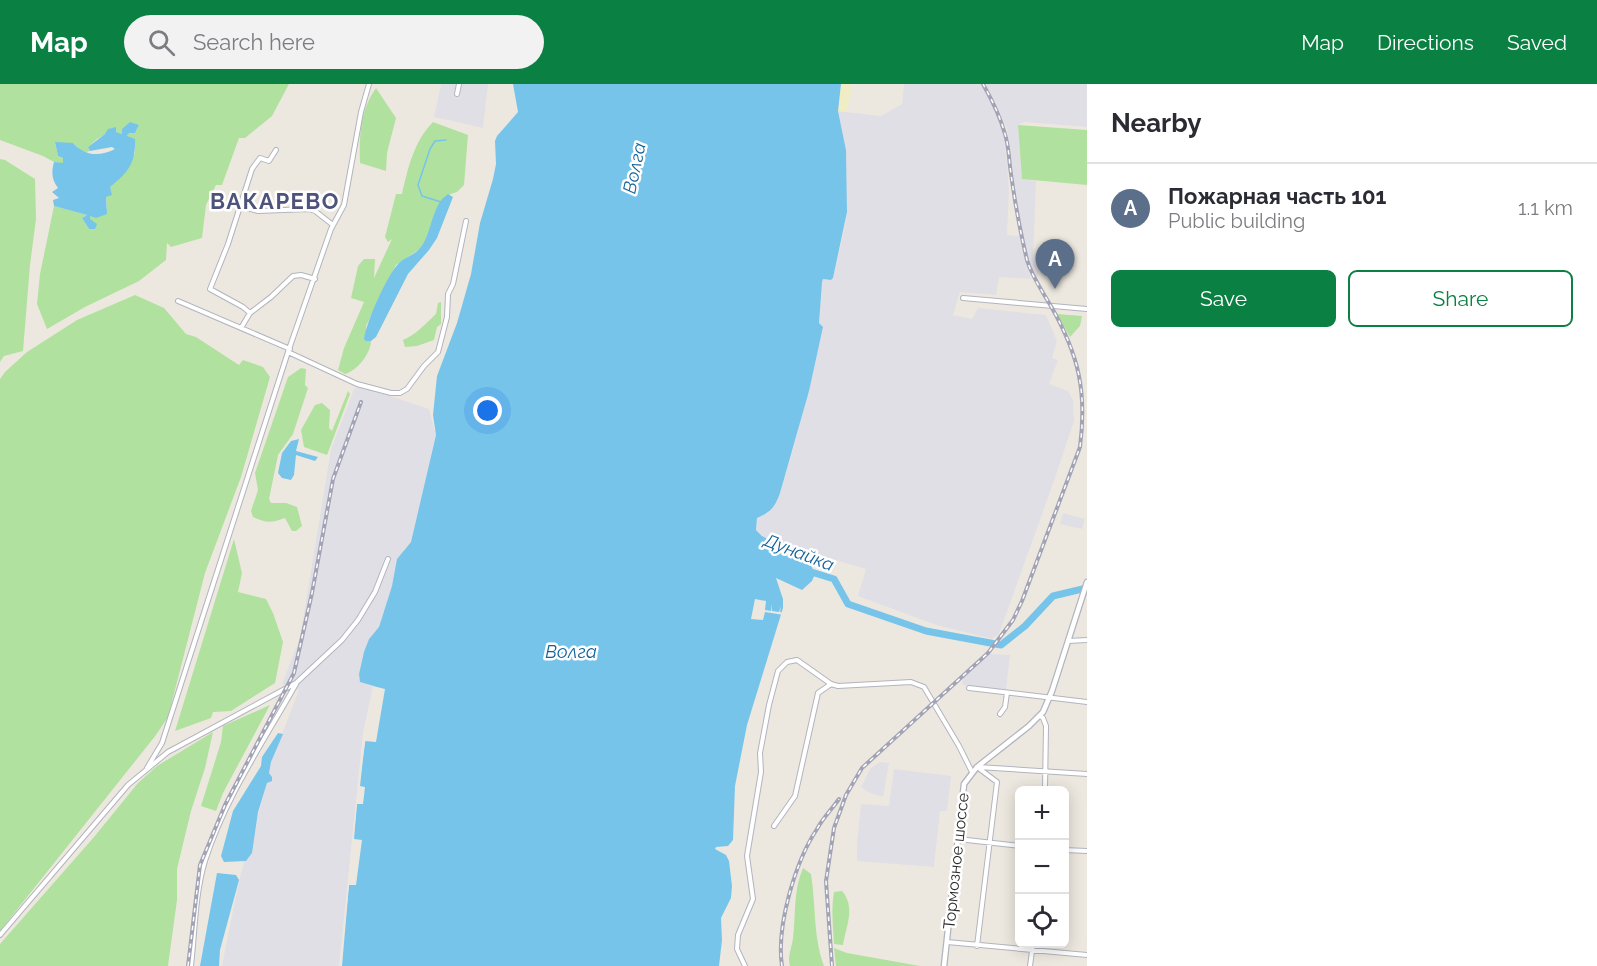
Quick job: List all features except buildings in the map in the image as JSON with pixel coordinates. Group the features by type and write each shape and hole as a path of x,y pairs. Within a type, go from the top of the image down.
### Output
{"street":[{"path":"147,768 162,743 289,351 333,225 344,205 361,112 369,84"},
{"path":"457,94 459,84"},
{"path":"249,313 243,307 210,289 228,244 252,169 260,158 269,161 276,150"},
{"path":"239,206 266,211 309,209 333,225"},
{"path":"178,301 357,384 391,393 400,393 408,389 424,366 438,352 447,317 448,294 453,284 466,221"},
{"path":"240,328 249,313 271,297 293,276 301,275 315,279"},
{"path":"963,298 1087,309"},
{"path":"0,935 128,785 147,768 168,752 296,683 342,640 358,620 375,591 388,559"},
{"name":"Тормозное шоссе","path":"944,966 964,784 977,767 1040,716 1050,698 1087,582"},
{"path":"1067,641 1087,640"},
{"path":"745,966 737,949 738,935 753,899 747,856 761,772 760,753 778,670 787,662 796,660 831,684 838,686 911,682 924,687 972,772"},
{"path":"191,966 197,902 206,861 227,807 296,683"},
{"path":"774,826 795,796 818,693 831,684"},
{"path":"969,688 1087,702"},
{"path":"1000,714 1005,707 1007,693"},
{"path":"1040,716 1046,726 1045,786"},
{"path":"977,767 1087,774"},
{"path":"977,767 997,782 977,946"},
{"path":"958,839 1015,845"},
{"path":"1069,850 1087,851"},
{"path":"947,942 1087,955"},
{"path":"1030,966 1032,950"}],"shaded area":[{"path":"441,84 488,84 483,128 434,117"},
{"path":"904,84 982,84 994,107 1003,134 1009,192 1007,235 1019,236 1031,279 999,277 996,295 960,292 953,315 972,319 978,308 1046,315 1057,341 1052,358 1058,360 1049,384 1068,391 1073,400 1074,421 1055,478 999,634 992,639 936,625 858,596 866,569 768,540 756,530 757,518 768,513 780,493 797,435 823,327 819,323 821,282 823,279 833,278 845,226 847,212 846,150 838,111 881,116 902,104"},
{"path":"986,84 1087,84 1087,127 1024,122 1018,125 1022,179 1036,181 1033,259 1039,275 1035,277 1028,259 1020,219 1007,129"},
{"path":"360,386 429,409 436,435 411,542 404,549 379,627 369,639 359,674 374,686 359,782 341,966 222,966 239,880 271,762 299,690 282,684 300,638 331,449 354,389"},
{"path":"1063,513 1085,519 1082,529 1060,524"},
{"path":"990,654 1010,655 1006,690 962,685 963,678"},
{"path":"880,762 889,763 883,797 861,787 870,769"},
{"path":"894,769 951,776 947,811 940,811 934,867 857,861 861,804 889,806"}],"green space":[{"path":"0,84 289,84 272,116 245,138 239,138 222,185 216,185 206,205 202,238 171,247 167,243 166,260 139,281 85,307 47,329 37,304 40,274 54,206 87,215 82,218 89,229 90,216 107,208 106,197 110,192 110,187 135,153 135,139 127,137 128,133 135,133 139,125 122,134 116,132 116,128 97,139 88,147 90,151 83,153 73,143 55,143 58,156 63,158 63,164 54,162 0,140"},
{"path":"376,88 396,118 387,153 386,171 360,163 362,124 367,105"},
{"path":"433,122 468,135 464,185 457,192 445,196 435,212 430,232 421,248 396,265 366,326 367,341 371,341 369,351 358,365 345,374 338,370 344,348 364,302 351,298 358,266 364,259 375,259 374,278 392,239 388,242 385,237 396,194 402,194 416,146"},
{"path":"1018,125 1087,130 1087,185 1022,179"},
{"path":"0,159 35,179 36,219 23,351 4,356 0,362"},
{"path":"135,295 164,308 186,334 196,337 239,365 243,360 263,367 270,377 241,477 205,573 168,717 0,931 0,379 27,352 77,320"},
{"path":"441,302 441,324 437,327 434,340 417,346 405,347 403,340 417,332 436,314 438,303"},
{"path":"1057,314 1082,316 1080,326 1070,337"},
{"path":"301,368 306,369 305,385 308,388 293,434 278,455 269,499 271,503 286,503 297,507 302,526 292,531 285,518 265,521 253,517 251,511 258,490 255,473 288,377"},
{"path":"348,391 350,394 327,455 304,447 301,430 315,405 322,403 330,410 329,428 332,431"},
{"path":"234,539 242,573 238,592 266,599 283,642 275,683 231,711 213,712 211,718 175,731"},
{"path":"270,705 223,793 216,811 201,806 221,742 223,726"},
{"path":"213,732 177,869 177,900 168,966 0,966 0,944 138,783 157,766"},
{"path":"803,868 811,874 816,932 824,966 790,966 796,894"},
{"path":"842,891 849,910 843,945 834,944 832,918 834,892"},
{"path":"834,948 847,953 920,966 836,966"}],"sand":[{"path":"841,84 850,84 851,92 846,112 838,111"}],"water":[{"name":"Волга","path":"513,84 841,84 838,111 846,150 847,212 833,278 823,279 822,282 819,323 823,327 809,391 780,493 772,508 757,518 756,530 762,536 809,561 815,574 812,581 802,590 776,578 783,599 783,608 747,725 735,786 733,840 728,846 715,849 726,855 729,861 732,886 731,898 721,918 722,940 719,966 341,966 359,782 374,686 360,682 359,674 369,639 379,627 392,586 397,559 411,542 436,435 433,415 437,376 457,323 471,274 480,223 496,164 495,141 518,112"},
{"path":"130,122 139,125 135,133 129,133 127,136 135,139 134,155 130,167 110,187 112,195 106,197 107,214 96,218 90,216 90,219 97,224 95,229 89,229 82,218 87,215 54,206 53,200 59,198 52,192 58,188 54,182 53,166 54,162 63,163 63,158 58,156 55,142 73,143 87,153 103,153 115,149 112,147 90,151 88,147 108,129 116,127 116,132 122,134 122,129"},
{"path":"448,194 453,197 437,238 408,274 376,337 371,341 366,341 364,339 369,322 394,269 421,247 438,205"},
{"path":"299,439 296,451 318,457 315,461 296,455 294,475 291,480 282,478 278,473 282,453 291,441"},
{"path":"278,733 283,734 271,762 269,773 272,781 267,783 258,812 252,853 246,861 224,862 221,856 233,811 261,766 262,757"},
{"path":"217,873 236,875 239,880 220,950 219,966 200,966"}],"pier":[{"path":"755,599 766,601 765,610 771,611 772,604 772,611 779,612 781,606 780,612 784,615 765,612 763,620 751,619"},
{"path":"373,686 385,689 376,742 365,741 360,786 365,787 363,804 357,804 354,839 362,840 356,885 349,885 342,966 339,966 363,733"}],"waterway":[{"path":"441,202 422,196 418,185 430,149 435,141 446,140"},
{"name":"Дунайка","path":"808,571 834,579 848,604 926,631 1001,645 1025,626 1053,596 1087,588"}],"railway":[{"path":"832,966 826,881 834,828 846,795 862,768 988,653 1013,620 1080,447 1082,409 1075,359 1061,325 1029,266 1003,127 983,84"},
{"path":"188,966 200,865 225,805 294,673 312,593 333,479 361,402"},
{"path":"782,966 781,950 785,914 801,859 822,821 839,799"}],"place":[{"name":"Пожарная часть 101","path":"1055,289"}],"district":[{"name":"ВАКАРЕВО","path":"275,201"}]}
